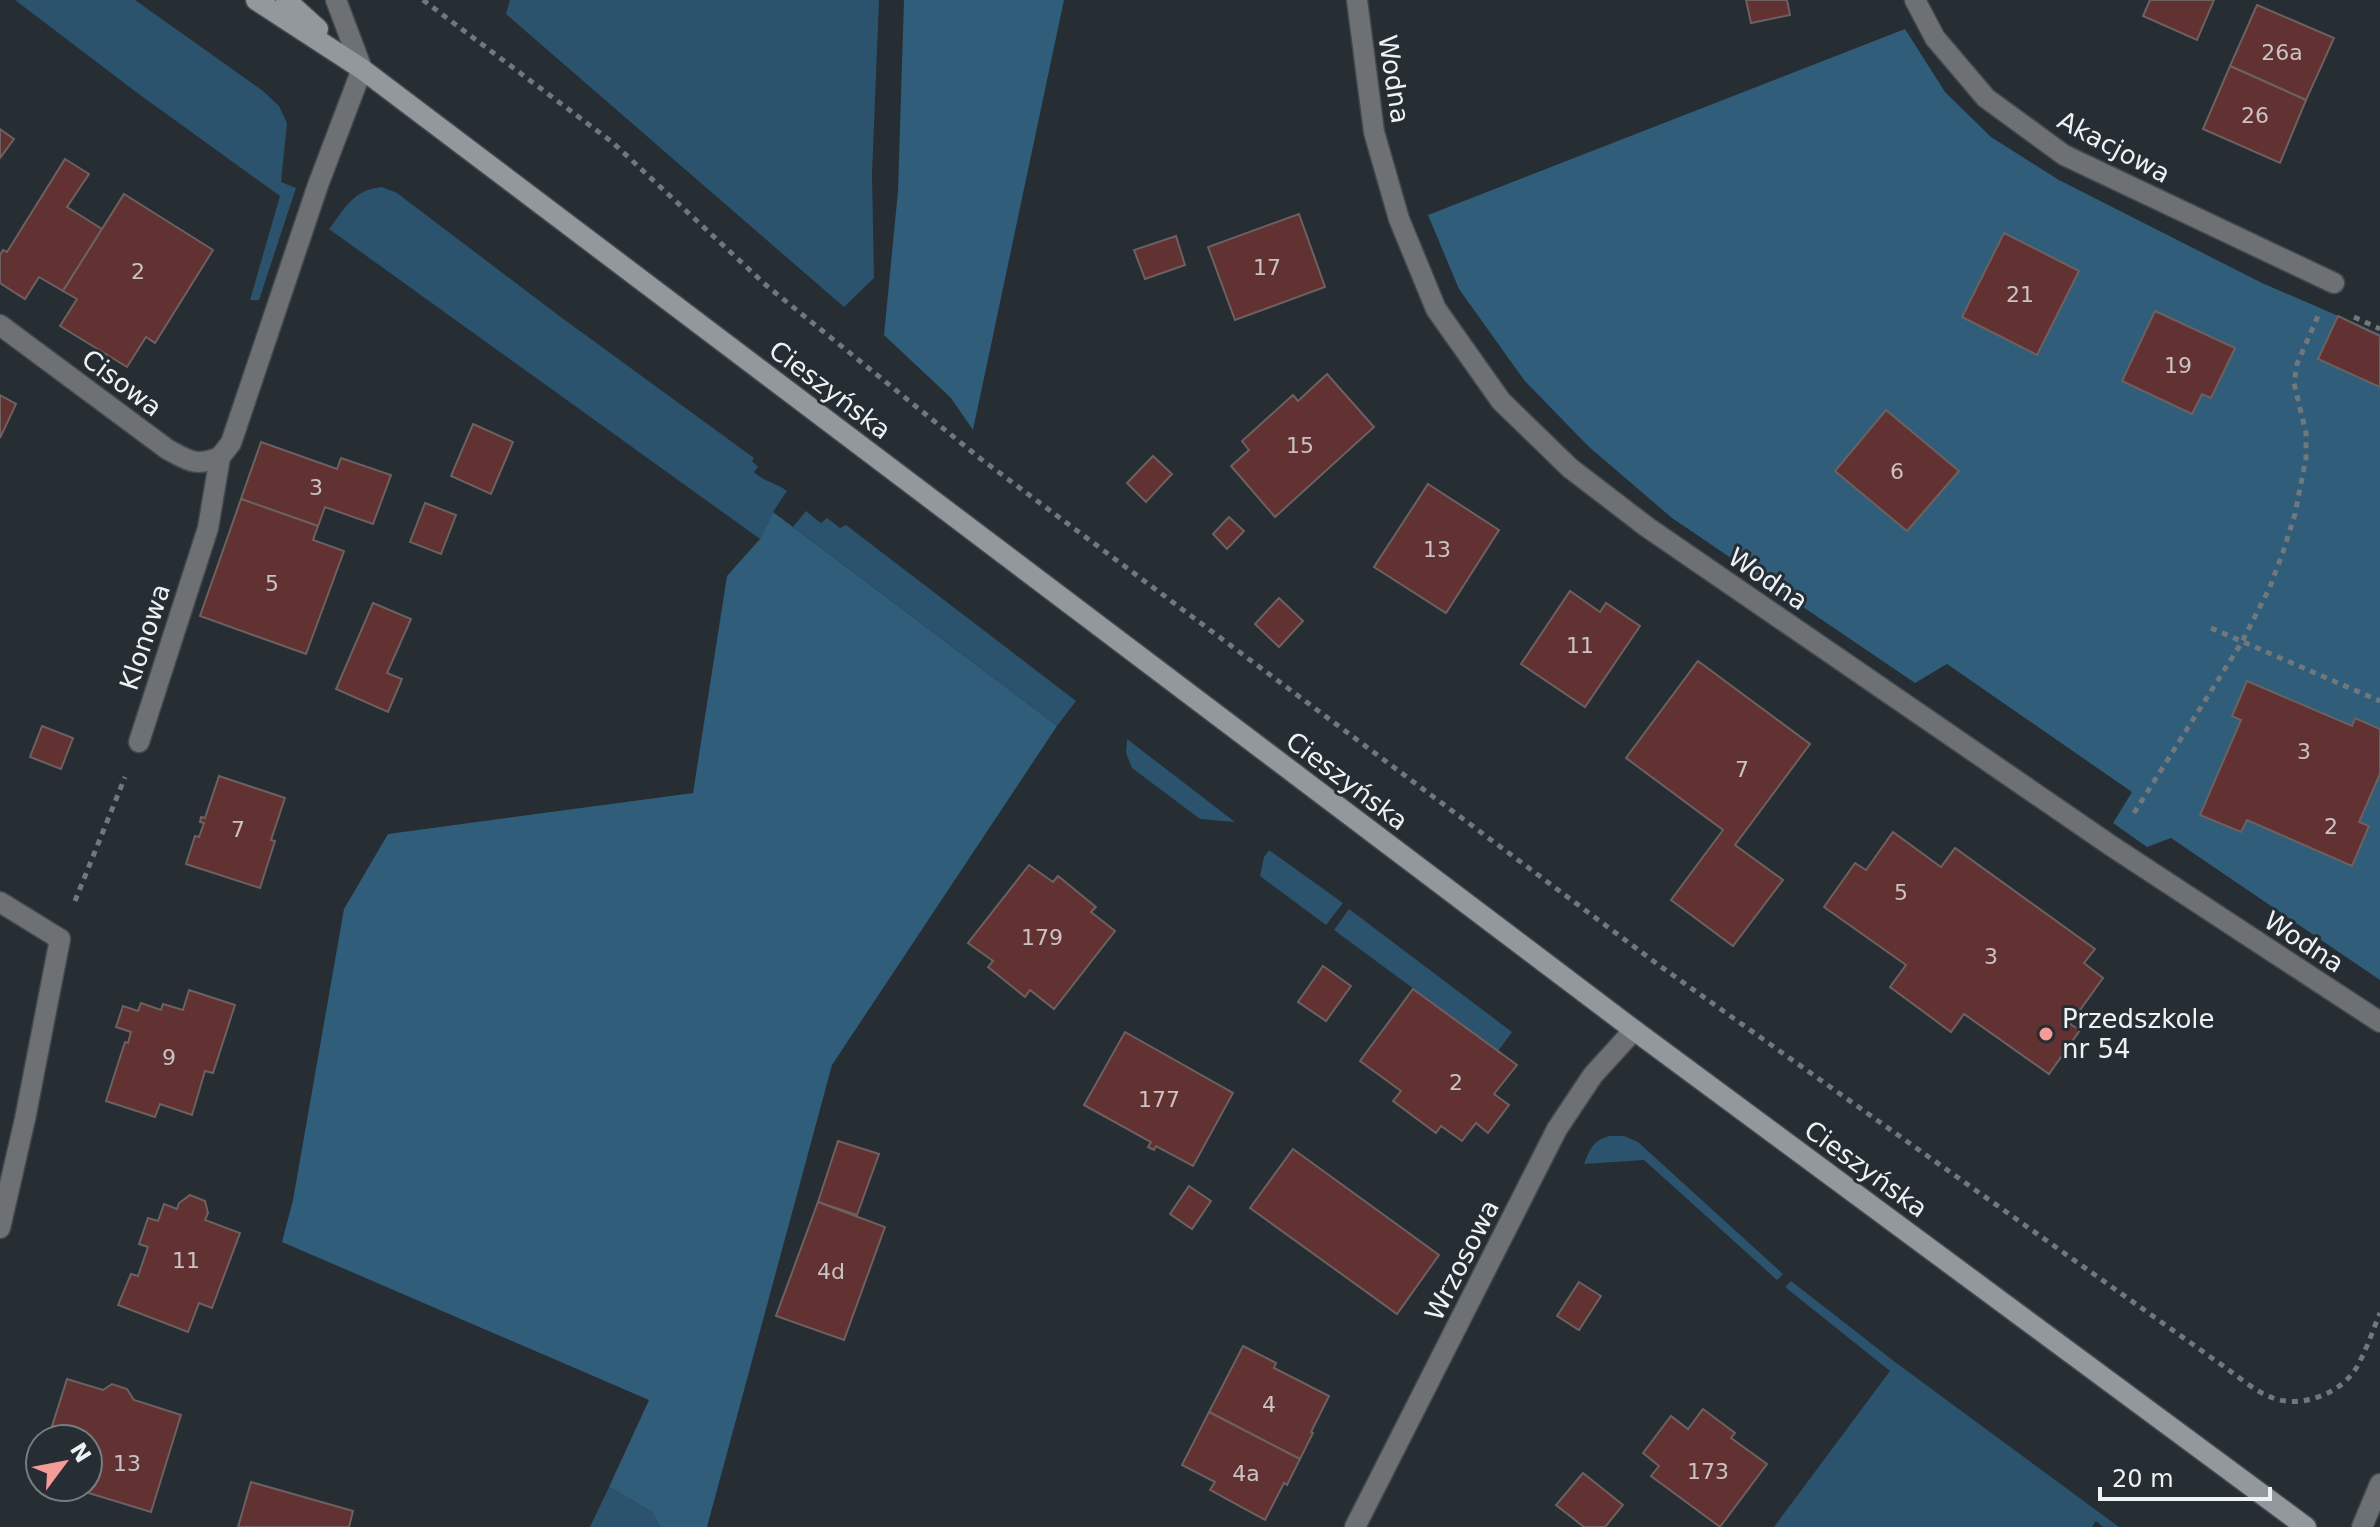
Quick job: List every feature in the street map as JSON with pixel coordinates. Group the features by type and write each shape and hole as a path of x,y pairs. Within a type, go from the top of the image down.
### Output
{"main road":[{"name":"Cieszyńska","path":"256,0 362,69 1634,1030 2306,1527"},
{"name":"Cieszyńska","path":"286,0 362,69"}],"street":[{"path":"336,0 362,69"},
{"name":"Wodna","path":"1357,0 1374,132 1399,219 1436,309 1501,401 1570,468 1647,527 2113,847 2380,1022"},
{"name":"Akacjowa","path":"1915,0 1935,38 1986,98 2064,155 2334,283"},
{"name":"Klonowa","path":"139,742 208,528 220,457 231,443 318,185 362,69"},
{"name":"Cisowa","path":"0,325 167,449 192,463 220,457"},
{"path":"0,902 60,939 0,1228"},
{"name":"Wrzosowa","path":"1355,1527 1557,1129 1593,1075 1634,1030"},
{"path":"2362,1527 2380,1484"}],"path":[{"path":"423,0 612,142 767,286 981,459 1660,966 2226,1368 2271,1398 2292,1403 2313,1400 2340,1384 2357,1368 2380,1313"},
{"path":"2113,847 2242,642 2270,587 2295,514 2306,458 2306,433 2294,383 2297,364 2334,283"},
{"path":"2211,628 2380,701"},
{"path":"60,939 139,742"}],"shaded area":[{"path":"15,0 135,0 263,91 279,106 287,123 281,182 296,188 259,300 250,300 280,196"},
{"path":"510,0 879,0 872,174 874,278 844,307 506,14"},
{"path":"904,0 1064,0 973,430 951,398 884,335 898,191"},
{"path":"1905,29 1945,92 1991,137 2059,180 2262,283 2380,334 2380,980 2171,838 2147,847 2113,823 2132,792 1947,664 1915,683 1672,518 1588,446 1524,380 1459,289 1428,215"},
{"path":"382,187 397,193 754,458 752,461 758,467 754,472 787,491 760,539 329,229 357,196"},
{"path":"806,511 821,523 827,518 840,528 846,525 1076,701 1057,726 793,527"},
{"path":"773,512 1057,726 832,1065 707,1527 660,1527 652,1512 609,1487 649,1400 282,1242 293,1200 344,909 388,834 693,793 727,576 760,539"},
{"path":"1127,739 1235,822 1200,819 1132,768 1126,753"},
{"path":"1269,850 1343,903 1326,925 1260,876 1264,857"},
{"path":"1349,909 1512,1032 1498,1051 1334,930"},
{"path":"1610,1136 1624,1136 1638,1142 1783,1274 1777,1280 1644,1160 1584,1164 1593,1146"},
{"path":"1791,1281 2119,1527 2103,1527 2096,1521 2092,1527 1774,1527 1890,1371 1785,1287"},
{"path":"609,1487 652,1512 660,1527 590,1527"}],"building":[{"path":"1746,0 1787,0 1790,15 1751,23"},
{"path":"2150,0 2214,0 2197,40 2143,16"},
{"path":"2257,5 2334,38 2306,100 2230,66"},
{"path":"2230,66 2306,100 2280,163 2203,129"},
{"path":"0,129 14,139 0,158"},
{"path":"65,159 89,174 67,207 102,229 63,291 39,277 25,299 0,283 0,255 3,250 7,252"},
{"path":"124,194 213,250 155,343 146,337 127,367 60,326 77,299 63,291"},
{"path":"1299,214 1325,287 1235,320 1208,247"},
{"path":"2004,233 2079,271 2037,355 1962,317"},
{"path":"1176,236 1185,265 1145,279 1134,250"},
{"path":"2155,311 2235,348 2211,398 2202,394 2192,414 2122,381"},
{"path":"2338,316 2380,336 2380,387 2318,359"},
{"path":"1327,374 1374,427 1275,517 1231,466 1249,450 1242,441 1293,395 1298,401"},
{"path":"0,395 16,404 0,438"},
{"path":"1886,410 1959,471 1907,531 1835,471"},
{"path":"473,424 513,442 491,494 451,476"},
{"path":"261,442 337,469 341,458 391,475 373,524 325,507 318,526 241,499"},
{"path":"1153,456 1172,474 1146,502 1127,483"},
{"path":"1428,484 1499,530 1446,613 1374,567"},
{"path":"241,499 318,526 313,540 344,551 306,654 200,616"},
{"path":"425,503 456,515 441,554 410,542"},
{"path":"1229,517 1244,531 1227,549 1213,534"},
{"path":"1570,591 1600,612 1606,603 1640,626 1585,707 1521,664"},
{"path":"1279,598 1303,621 1279,647 1255,624"},
{"path":"373,603 411,619 387,673 402,679 388,712 336,689"},
{"path":"1698,661 1810,744 1735,845 1783,880 1733,946 1671,900 1723,830 1626,758"},
{"path":"2247,681 2352,726 2355,718 2380,729 2380,774 2359,822 2369,826 2352,866 2247,820 2241,832 2200,815 2241,720 2232,716"},
{"path":"42,726 73,738 61,769 30,757"},
{"path":"219,776 285,798 260,888 186,864 195,836 199,837 204,823 200,822 201,817 205,818"},
{"path":"1893,832 1941,867 1955,848 2095,949 2084,963 2103,978 2070,1024 2080,1030 2049,1074 1964,1014 1951,1032 1890,987 1906,965 1824,907 1855,863 1866,870"},
{"path":"1029,865 1053,882 1058,876 1096,907 1091,912 1115,931 1054,1009 1030,990 1025,997 988,967 993,961 968,943"},
{"path":"1323,966 1351,986 1326,1021 1298,1002"},
{"path":"1413,989 1517,1065 1494,1094 1509,1105 1488,1133 1476,1123 1462,1141 1441,1126 1436,1133 1393,1101 1401,1091 1360,1061"},
{"path":"189,990 235,1005 213,1073 205,1071 192,1115 160,1104 155,1117 106,1101 131,1032 116,1027 123,1006 138,1011 141,1003 161,1010 163,1004 183,1010"},
{"path":"1125,1032 1233,1093 1193,1166 1156,1146 1154,1150 1148,1147 1151,1142 1084,1105"},
{"path":"838,1141 879,1154 857,1215 818,1202"},
{"path":"1293,1149 1439,1255 1397,1314 1250,1208"},
{"path":"1189,1186 1211,1201 1192,1229 1170,1214"},
{"path":"190,1195 205,1201 208,1213 205,1220 240,1233 212,1308 199,1303 188,1332 118,1305 131,1274 138,1276 148,1247 139,1244 148,1218 158,1221 164,1204 177,1209 179,1203"},
{"path":"818,1202 885,1227 844,1340 776,1316"},
{"path":"1579,1282 1601,1296 1579,1330 1557,1316"},
{"path":"1243,1346 1276,1363 1274,1368 1329,1396 1300,1459 1209,1412"},
{"path":"67,1379 103,1390 112,1384 127,1389 134,1400 181,1415 151,1512 104,1498 104,1423 53,1423"},
{"path":"1703,1409 1735,1433 1731,1438 1767,1464 1720,1527 1651,1476 1659,1466 1643,1453 1671,1416 1688,1429"},
{"path":"1209,1412 1300,1459 1265,1520 1210,1490 1215,1482 1182,1465"},
{"path":"1583,1473 1623,1505 1605,1527 1584,1527 1556,1505"},
{"path":"251,1482 353,1511 349,1527 238,1527"}],"place":[{"name":"Przedszkole nr 54","path":"2046,1034"}]}
